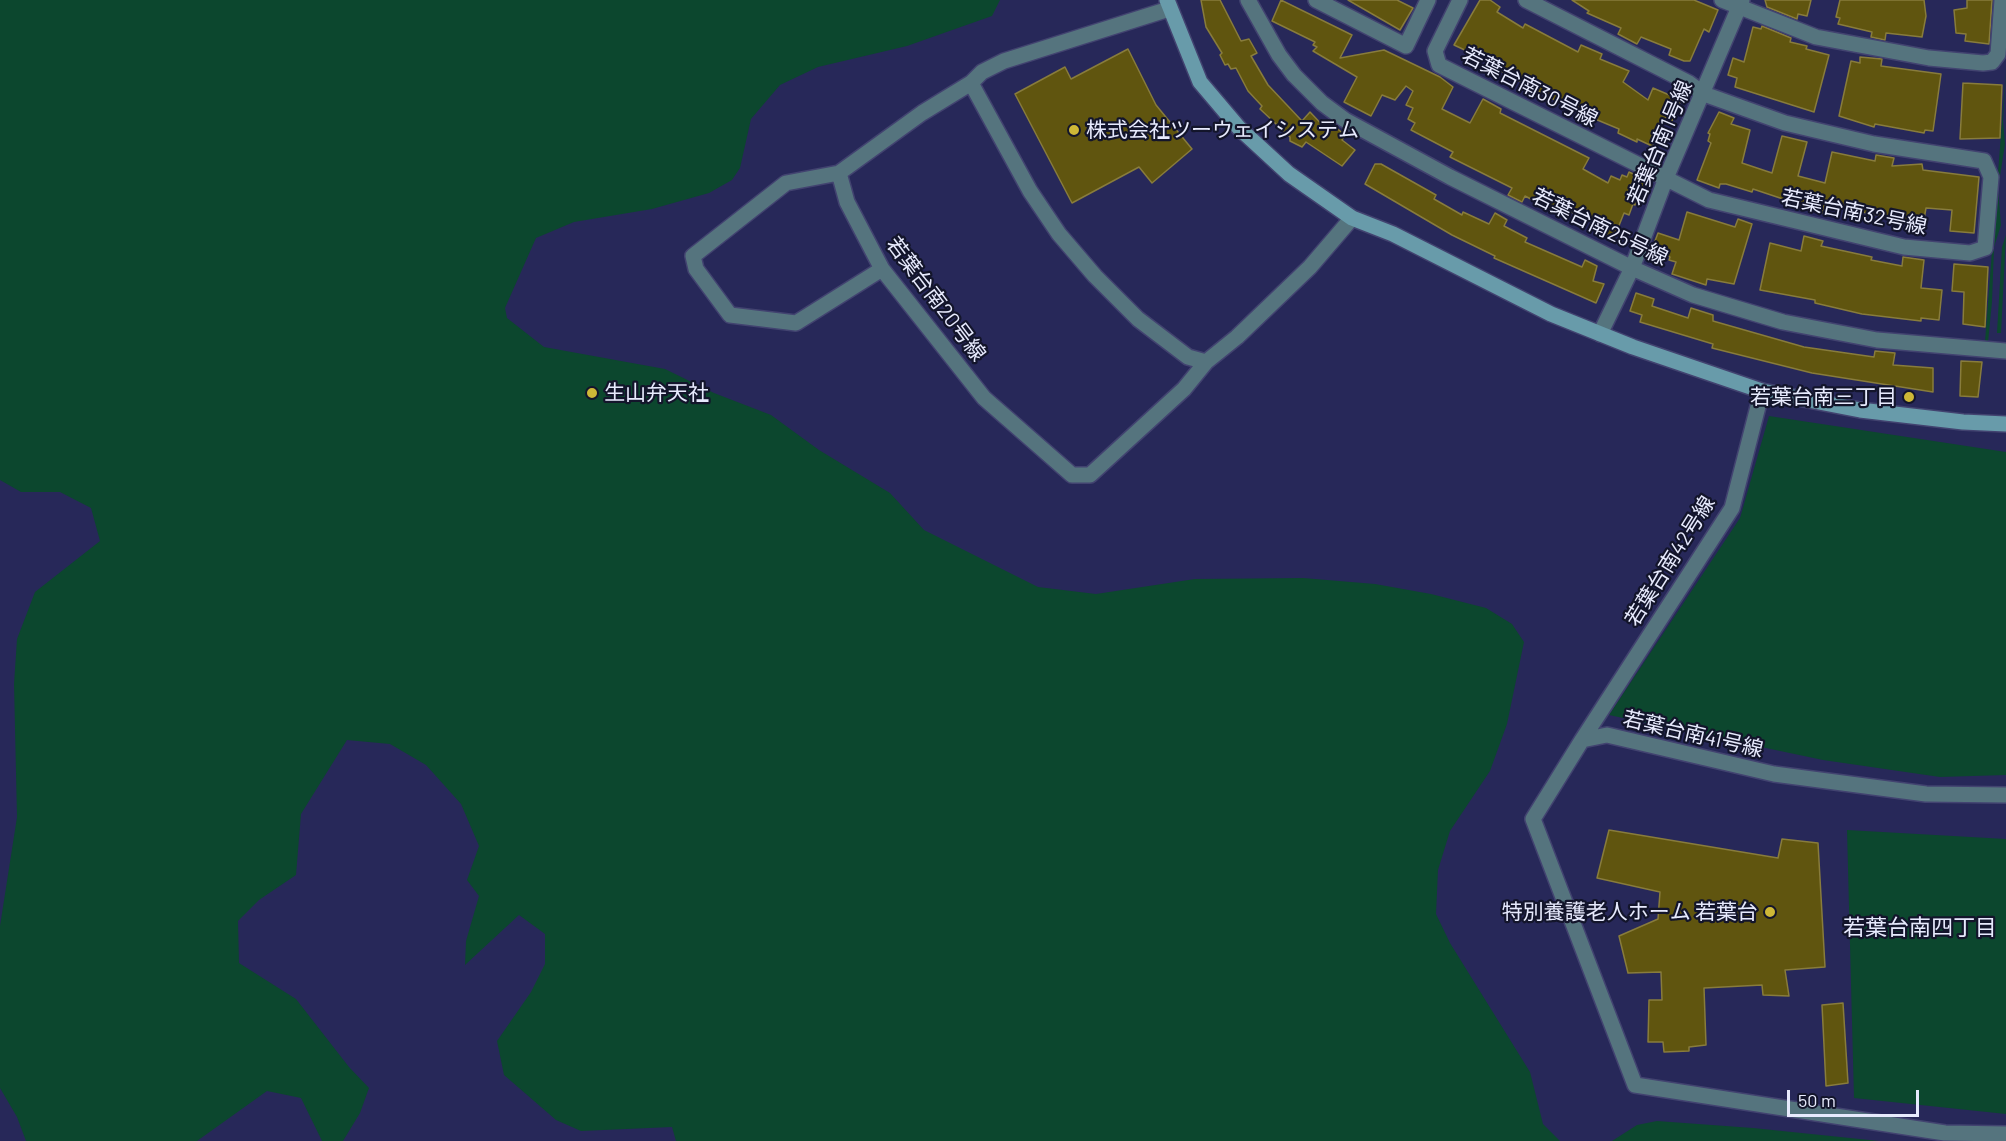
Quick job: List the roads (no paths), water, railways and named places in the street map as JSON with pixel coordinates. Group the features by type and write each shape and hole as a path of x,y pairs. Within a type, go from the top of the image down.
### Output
{"street":[{"name":"若葉台南25号線","path":"1248,0 1278,55 1294,75 1322,103 1346,120 1450,177 1632,268 1693,295 1782,322 1877,340 2006,351"},
{"path":"1316,0 1406,46 1428,0"},
{"name":"若葉台南30号線","path":"1460,0 1435,51 1439,65 1666,178"},
{"path":"1526,0 1689,83 1704,94"},
{"path":"1722,0 1740,4 1816,37 1929,58 1988,63 1996,58 2000,46 2002,0"},
{"path":"882,269 796,323 730,315 696,269 693,256 786,183 839,173 922,113 971,83 982,72 1004,62 1168,4 1200,82 1239,128 1288,174 1352,218 1392,234 1551,314 1600,334 1761,391 1860,410 1963,422 2006,424"},
{"name":"若葉台南1号線","path":"1600,334 1632,268 1666,178 1704,94 1740,4"},
{"path":"971,83 1030,191 1059,234 1095,276 1138,319 1188,357 1206,362"},
{"name":"若葉台南32号線","path":"1666,178 1709,200 1904,247 1970,253 1983,251 1985,248 1991,177 1984,161 1874,144 1785,123 1704,94"},
{"name":"若葉台南20号線","path":"839,173 847,202 882,269 984,398 1072,475 1090,475 1184,389 1206,362 1237,337 1310,267 1352,218"},
{"name":"若葉台南42号線","path":"1582,740 1732,508 1761,391"},
{"name":"若葉台南41号線","path":"1582,740 1607,735 1774,774 1926,794 2006,795"},
{"path":"1582,740 1533,819 1635,1084 1945,1133 2006,1134"}],"place":[{"name":"株式会社ツーウェイシステム","path":"1074,130"},
{"name":"生山弁天社","path":"592,393"},
{"name":"若葉台南三丁目","path":"1909,397"},
{"name":"特別養護老人ホーム 若葉台","path":"1770,912"}],"district":[{"name":"若葉台南四丁目","path":"1920,928"}]}
